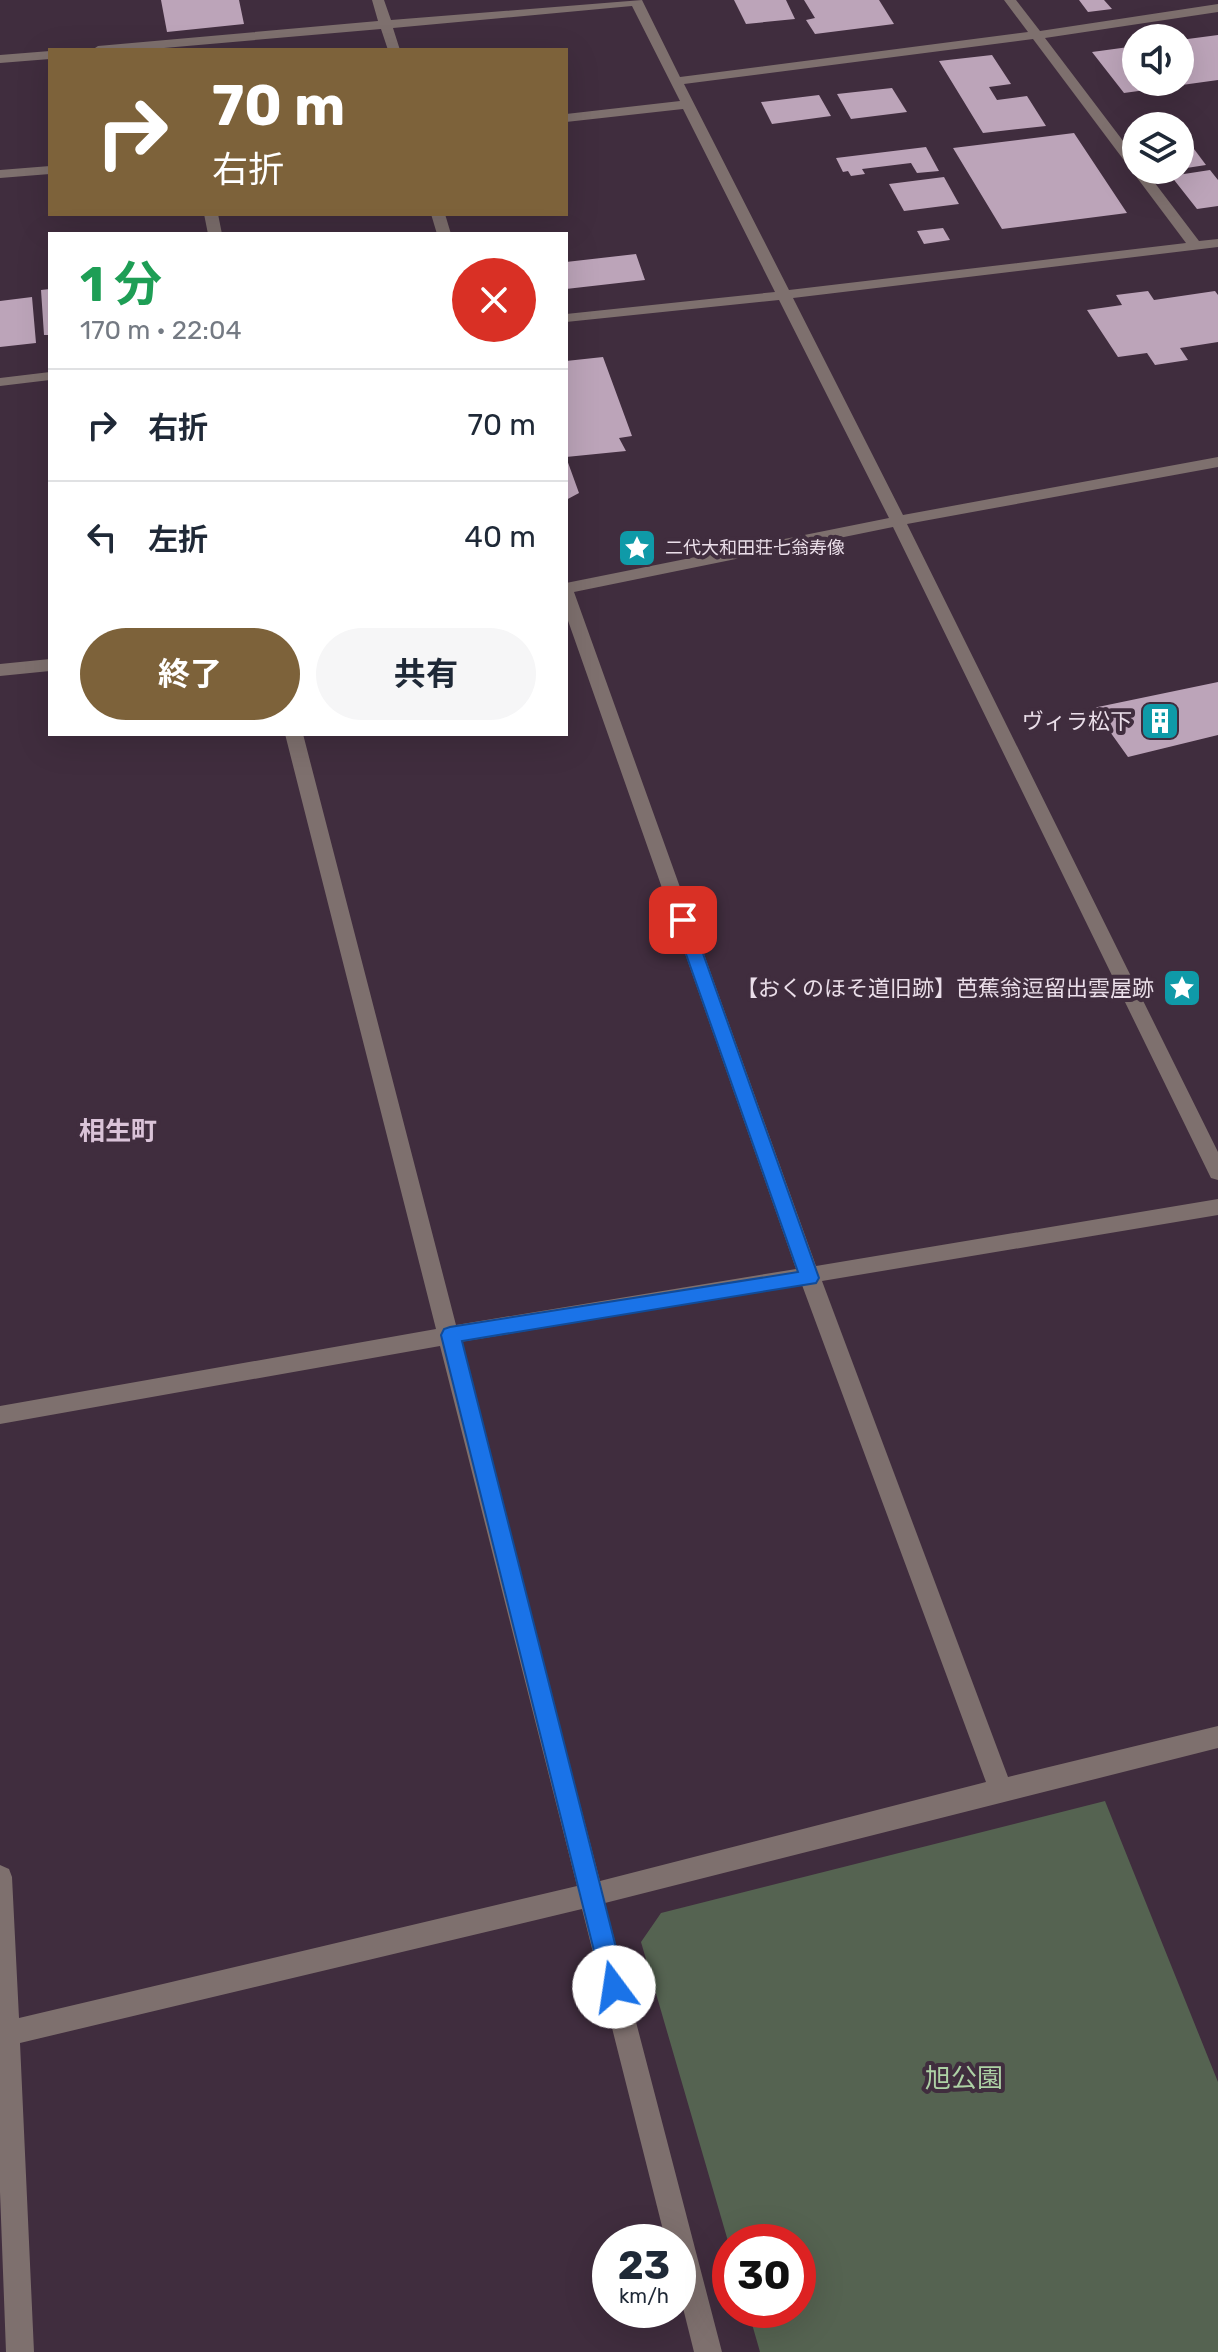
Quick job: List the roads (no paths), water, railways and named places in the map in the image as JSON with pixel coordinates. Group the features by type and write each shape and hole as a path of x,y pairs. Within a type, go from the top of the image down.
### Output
{"street":[{"path":"378,0 394,48"},
{"path":"1010,0 1122,149"},
{"path":"140,48 636,1 898,521 1218,1172"},
{"path":"677,81 1037,35 1218,8"},
{"path":"0,59 48,55"},
{"path":"568,118 690,104"},
{"path":"0,174 48,170"},
{"path":"1148,184 1195,245"},
{"path":"568,318 1218,243"},
{"path":"0,382 48,376"},
{"path":"568,590 898,521 1218,462"},
{"path":"568,596 810,1278 1001,1790"},
{"path":"0,670 48,665"},
{"path":"295,736 708,2352"},
{"path":"0,1415 450,1335 810,1278 1218,1207"},
{"path":"6,2034 591,1895 1218,1737"},
{"path":"0,1877 20,2352"}],"place":[{"name":"二代大和田荘七翁寿像","path":"637,548"},
{"name":"ヴィラ松下","path":"1160,721"},
{"name":"【おくのほそ道旧跡】芭蕉翁逗留出雲屋跡","path":"1182,988"}],"district":[{"name":"相生町","path":"118,1131"}],"park label":[{"name":"旭公園","path":"964,2078"}]}
